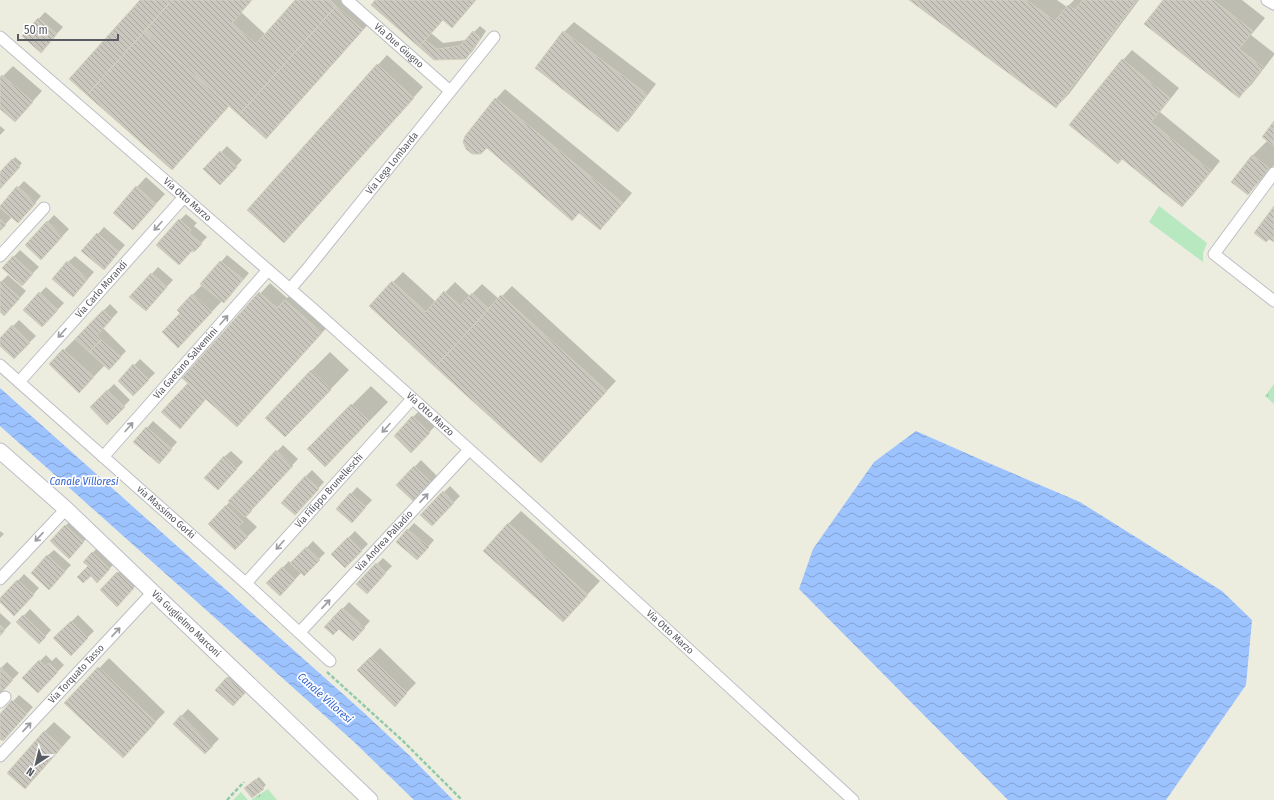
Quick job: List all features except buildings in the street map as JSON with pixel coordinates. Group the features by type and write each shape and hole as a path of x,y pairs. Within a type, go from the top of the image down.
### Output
{"street":[{"name":"Via Due Giugno","path":"347,0 450,91"},
{"path":"1267,0 1274,4"},
{"name":"Via Otto Marzo","path":"0,37 290,289 532,505 852,800"},
{"name":"Via Lega Lombarda","path":"290,289 494,37"},
{"path":"1274,173 1214,254 1274,301"},
{"name":"Via Carlo Morandi","path":"19,382 184,197"},
{"path":"0,256 44,208"},
{"name":"Via Gaetano Salvemini","path":"103,457 268,270"},
{"name":"via Massimo Gorki","path":"0,365 246,583 330,661"},
{"name":"Via Filippo Brunelleschi","path":"246,583 412,399"},
{"name":"Via Andrea Palladio","path":"300,632 469,450"},
{"name":"Via Guglielmo Marconi","path":"0,451 66,509 370,800"},
{"path":"0,579 66,509"},
{"name":"Via Torquato Tasso","path":"0,756 153,592"}],"path":[{"path":"227,800 244,782"}],"green space":[{"path":"1159,206 1207,243 1203,253 1203,262 1149,222"},
{"path":"1274,384 1274,404 1265,396"},
{"path":"268,789 277,800 251,800"},
{"path":"241,792 248,800 233,800"}],"water":[{"name":"Canale Villoresi","path":"0,388 362,711 409,755 453,800 414,800 353,741 0,426"},
{"path":"916,431 1080,502 1222,591 1252,620 1246,685 1166,800 1008,800 799,589 813,549 874,462"}]}
